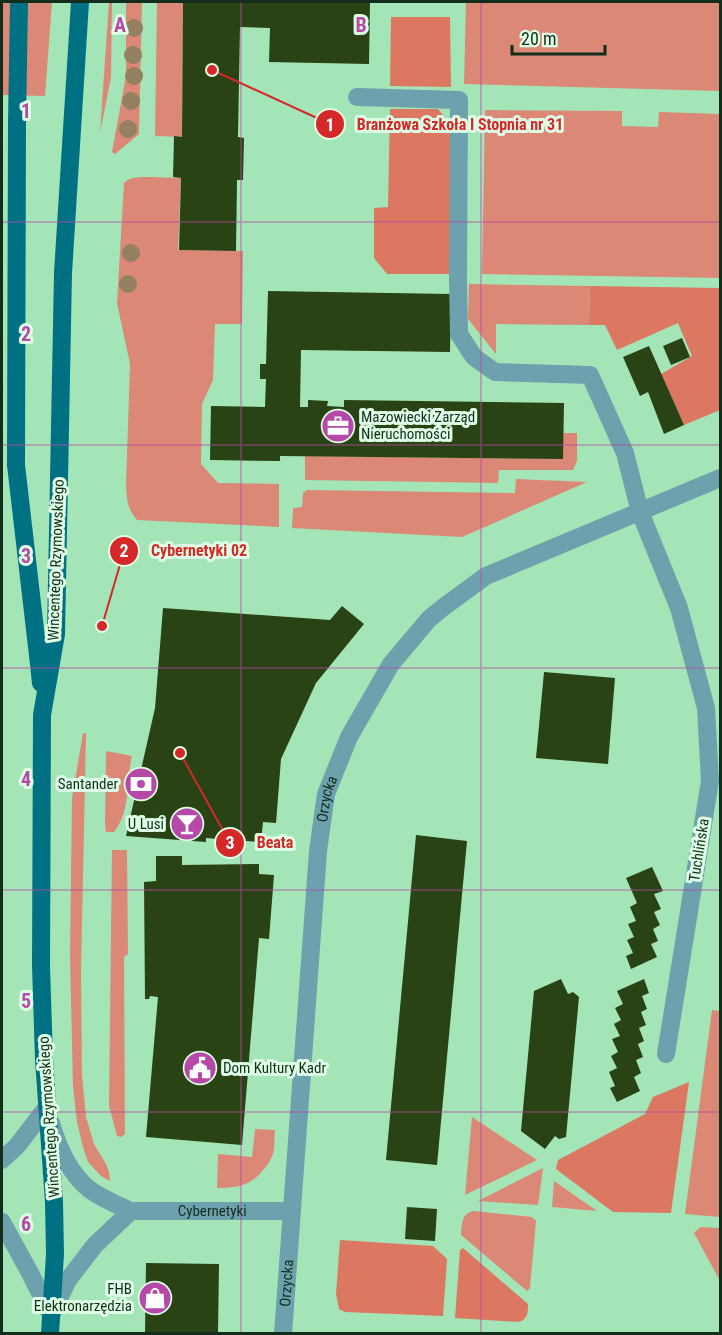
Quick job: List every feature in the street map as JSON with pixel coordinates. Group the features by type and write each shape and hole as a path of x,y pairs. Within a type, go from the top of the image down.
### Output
{"main road":[{"path":"19,2 16,465 39,664 42,715"},
{"name":"Wincentego Rzymowskiego","path":"50,1324 55,1254 54,1202 44,1059 42,715 56,634 63,273 81,2"}],"street":[{"name":"Tuchlińska","path":"357,97 459,99 459,334 474,357 495,372 590,375 625,453 640,512 679,608 706,708 710,781 666,1054"},
{"name":"Orzycka","path":"283,1334 322,817 326,794 349,737 391,664 429,619 486,576 720,478"},
{"name":"Cybernetyki","path":"47,1107 54,1134 73,1173 89,1189 131,1211 291,1211"},
{"path":"2,1160 17,1146 47,1107"},
{"path":"50,1324 68,1280 95,1245 131,1211"},
{"path":"2,1222 30,1272 50,1324"}],"shaded area":[{"path":"2,2 52,2 45,96 2,95"},
{"path":"109,2 112,2 111,77 100,133"},
{"path":"126,2 142,2 139,134 115,154 112,152 126,76"},
{"path":"157,2 183,2 182,137 155,136"},
{"path":"466,2 720,2 720,91 464,84"},
{"path":"391,17 450,17 451,87 390,86"},
{"path":"390,109 438,109 451,125 450,274 387,274 374,258 374,208 388,207"},
{"path":"485,110 622,111 622,126 658,127 659,112 720,114 720,278 482,274"},
{"path":"141,177 181,178 178,250 243,251 242,324 215,324 213,380 202,404 201,464 218,483 279,484 279,527 137,520 129,508 126,486 130,364 117,303 124,183"},
{"path":"469,284 590,286 589,325 496,324 496,354 468,319"},
{"path":"590,286 720,288 720,410 684,425 661,374 692,356 678,323 617,350 605,325 589,325"},
{"path":"563,433 577,433 577,461 573,470 499,470 498,483 305,480 305,456 562,459"},
{"path":"516,479 587,482 462,537 292,528 293,508 302,507 303,493 307,490 515,493"},
{"path":"83,733 86,733 81,972 82,1075 86,1117 94,1144 109,1172 110,1181 101,1176 88,1162 77,1122 73,1087 70,955 72,798"},
{"path":"106,751 132,756 126,805 114,832 106,832 105,825"},
{"path":"112,850 127,850 128,954 124,957 125,1134 121,1137 117,1136 109,1106"},
{"path":"712,1010 720,1011 720,1217 685,1214"},
{"path":"689,1082 671,1213 613,1212 556,1169 558,1160 645,1114 653,1097"},
{"path":"472,1117 537,1160 465,1195"},
{"path":"255,1129 275,1130 274,1151 269,1163 248,1183 237,1187 217,1188 218,1154 252,1157"},
{"path":"543,1168 538,1205 478,1201"},
{"path":"554,1181 597,1211 552,1207"},
{"path":"473,1211 532,1217 536,1221 530,1288 527,1291 461,1235 464,1217"},
{"path":"700,1227 720,1228 720,1281 694,1233"},
{"path":"340,1240 433,1246 447,1259 443,1316 345,1312 339,1309 336,1294"},
{"path":"463,1248 528,1304 528,1312 524,1319 519,1322 455,1318 460,1250"}],"building":[{"path":"183,2 370,2 369,64 269,62 270,28 240,27 238,137 244,138 243,180 237,180 236,251 179,250 181,178 173,177 174,136 182,137"},
{"path":"268,291 451,294 450,352 301,350 300,407 308,407 308,400 328,401 327,406 344,407 344,400 564,403 563,459 280,456 280,461 210,460 211,406 265,407 266,379 260,379 260,364 266,364"},
{"path":"682,338 690,357 671,365 663,346"},
{"path":"649,346 684,425 664,434 648,392 640,396 623,357"},
{"path":"342,606 364,624 316,683 281,759 276,823 263,822 261,842 206,838 206,842 126,836 155,708 163,608 330,620"},
{"path":"544,672 615,678 608,764 536,758"},
{"path":"416,835 467,841 437,1165 386,1160"},
{"name":"Dom Kultury Kadr","path":"156,856 182,856 182,865 259,864 259,874 274,875 269,939 259,938 242,1145 146,1137 158,997 150,996 149,999 145,999 144,882 156,881"},
{"path":"652,867 663,891 654,894 661,909 654,912 660,925 653,929 658,941 651,944 657,957 631,969 626,956 633,953 627,940 634,937 628,924 636,921 630,907 637,903 626,878"},
{"path":"561,979 568,994 573,992 579,997 566,1137 559,1139 555,1136 545,1149 521,1131 534,991"},
{"path":"644,979 649,993 642,996 647,1009 641,1012 646,1025 639,1028 644,1041 638,1044 643,1057 636,1060 641,1073 634,1077 640,1091 617,1102 610,1088 615,1086 609,1072 617,1068 611,1056 618,1052 612,1039 620,1036 614,1024 621,1020 615,1008 623,1004 617,991"},
{"path":"407,1207 437,1209 435,1241 405,1239"},
{"path":"146,1263 219,1264 218,1334 145,1334"}],"place":[{"name":"Branżowa Szkoła I Stopnia nr 31","path":"212,70"},
{"name":"Mazowiecki Zarząd Nieruchomości","path":"338,426"},
{"name":"Cybernetyki 02","path":"102,626"},
{"name":"Beata","path":"180,753"},
{"name":"Santander","path":"141,784"},
{"name":"U Lusi","path":"187,824"},
{"name":"Dom Kultury Kadr","path":"200,1068"},
{"name":"FHB Elektronarzędzia","path":"155,1298"}]}
